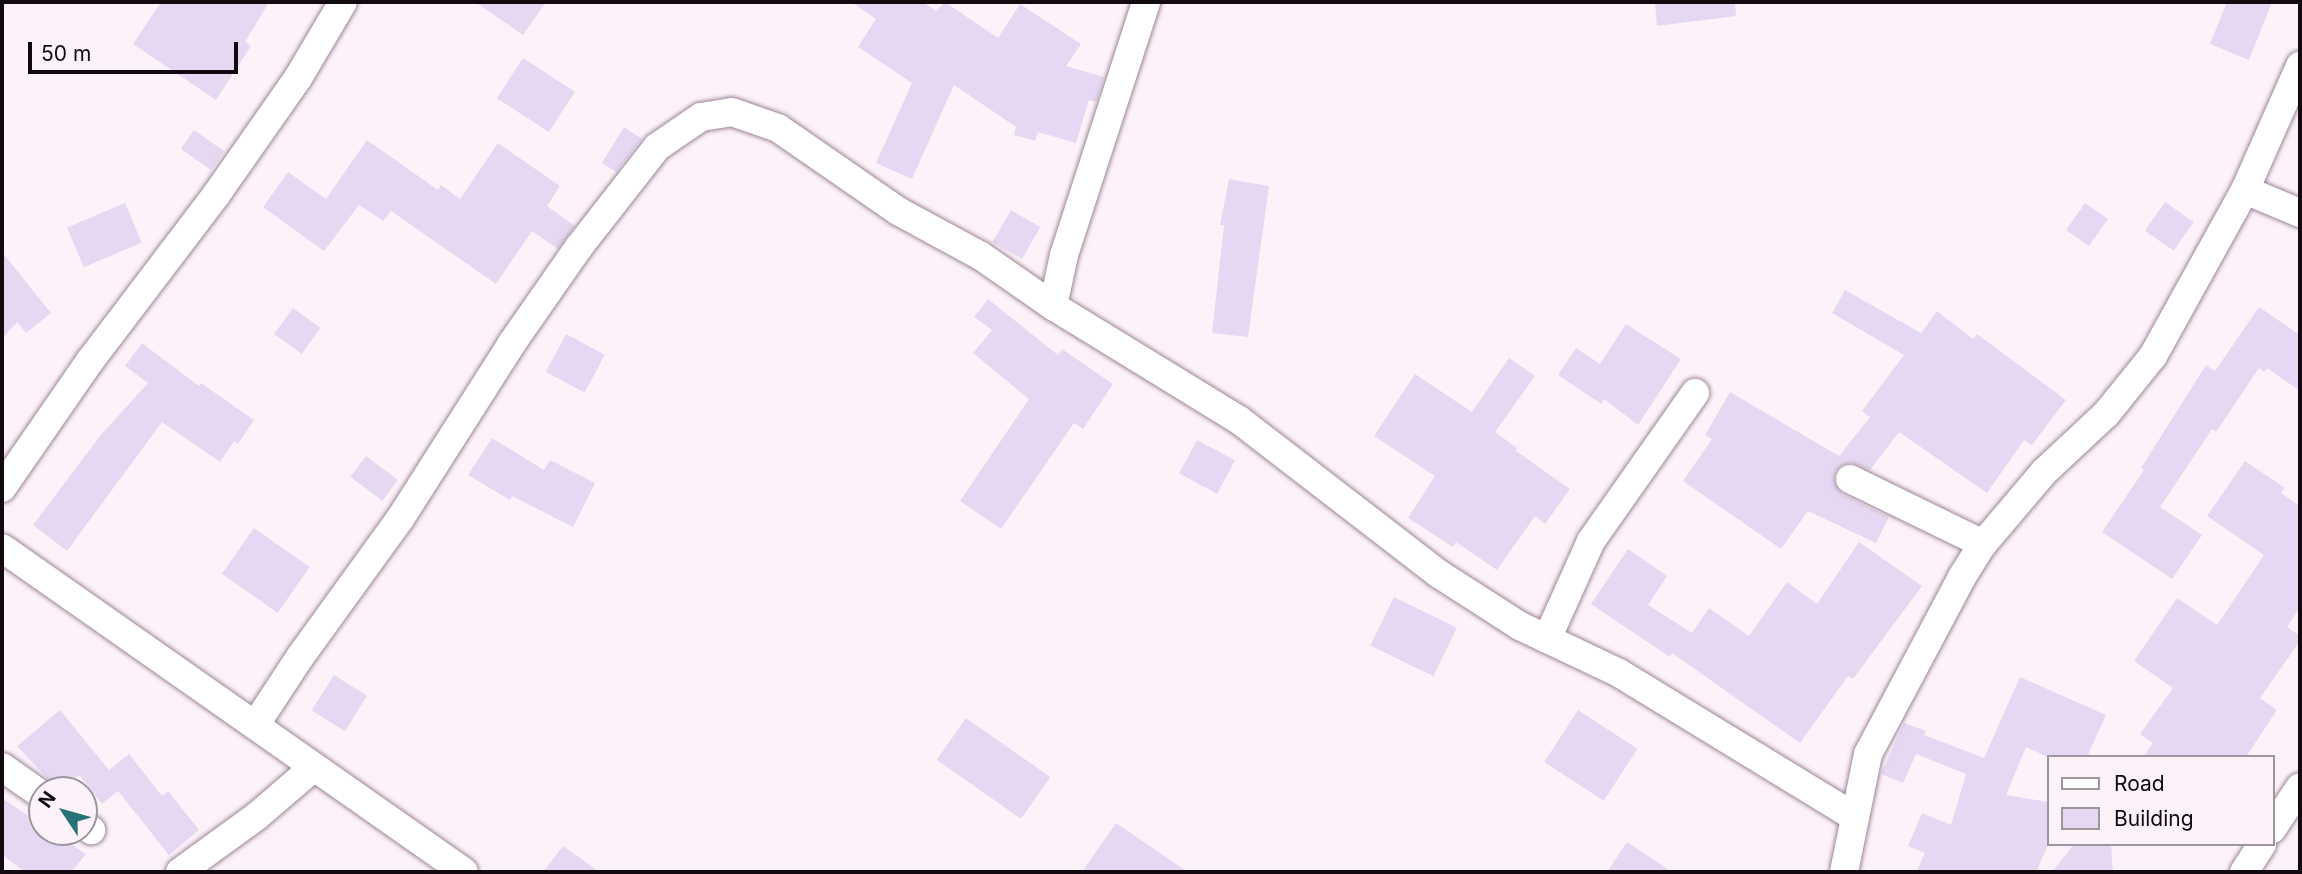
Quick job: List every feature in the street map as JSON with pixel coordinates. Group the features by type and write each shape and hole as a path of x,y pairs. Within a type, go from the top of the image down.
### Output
{"street":[{"path":"2,488 90,362 216,195 298,78 343,2"},
{"path":"1053,306 1064,255 1146,2"},
{"path":"1844,872 1853,816 1873,744 1962,577 1983,544 2044,472 2107,413 2153,356 2245,190 2300,66"},
{"path":"256,724 300,657 400,519 512,343 579,247 657,147 701,117 732,112 778,128 898,211 981,256 1053,306 1240,420 1439,574 1520,626 1619,673 1853,816"},
{"path":"2245,190 2300,213"},
{"path":"1547,639 1591,541 1695,393"},
{"path":"1850,478 1983,544"},
{"path":"2,548 464,872"},
{"path":"2,767 28,785"},
{"path":"180,872 257,816 314,767"},
{"path":"2274,826 2300,787"},
{"path":"2244,872 2261,846"}],"building":[{"path":"161,2 269,2 245,42 251,46 216,100 133,44"},
{"path":"475,2 546,2 523,35"},
{"path":"851,2 923,2 936,11 945,2 998,38 1020,4 1081,44 1066,66 1104,77 1096,102 1089,100 1076,143 1038,132 1035,141 1014,135 1016,127 954,85 912,179 876,163 912,83 858,47 876,19"},
{"path":"1655,2 1735,2 1736,16 1657,26"},
{"path":"2227,2 2272,2 2249,60 2210,44"},
{"path":"523,58 575,92 549,132 497,98"},
{"path":"624,127 642,139 616,172 602,163"},
{"path":"194,130 224,151 211,170 181,149"},
{"path":"367,140 438,190 441,185 460,199 498,143 560,186 547,206 575,226 558,249 532,231 496,284 391,211 383,221 359,205 324,251 263,207 288,172 326,199"},
{"path":"1229,179 1269,186 1248,337 1212,333 1224,225 1220,225"},
{"path":"2165,202 2194,222 2174,251 2145,231"},
{"path":"125,203 142,243 84,267 67,228"},
{"path":"2085,203 2108,219 2089,246 2066,230"},
{"path":"1011,210 1040,227 1022,259 992,242"},
{"path":"2,252 51,313 26,333 17,322 2,339"},
{"path":"1845,290 1921,333 1937,311 1973,339 1977,334 2066,400 2032,445 2024,440 1987,493 1899,432 1870,470 1850,462 1840,466 1835,472 1834,481 1842,494 1889,517 1876,543 1808,511 1781,549 1683,481 1712,439 1705,435 1730,392 1839,456 1870,417 1862,411 1904,355 1832,313"},
{"path":"988,299 1058,355 1062,349 1113,384 1083,429 1074,423 1001,529 960,501 1029,399 973,353 992,330 974,317"},
{"path":"2259,307 2300,335 2300,391 2267,368 2264,372 2259,368 2216,432 2212,429 2160,507 2202,535 2172,579 2102,532 2144,470 2141,468 2206,365 2215,371"},
{"path":"293,308 321,328 302,354 274,334"},
{"path":"1626,324 1681,359 1638,425 1604,399 1601,404 1558,375 1576,348 1600,364"},
{"path":"566,334 605,355 585,393 546,372"},
{"path":"142,343 199,386 201,383 254,420 238,444 234,441 220,462 162,422 67,551 33,525 100,436 148,383 125,366"},
{"path":"1509,358 1535,376 1495,432 1517,448 1516,451 1570,489 1545,524 1535,516 1497,570 1456,542 1453,547 1408,518 1435,476 1374,436 1415,374 1472,412"},
{"path":"492,438 544,470 550,460 595,483 573,527 512,496 510,500 468,475"},
{"path":"1197,440 1235,460 1217,494 1179,474"},
{"path":"366,456 398,480 382,501 350,477"},
{"path":"2245,461 2285,488 2281,493 2300,506 2300,607 2287,627 2300,636 2300,641 2260,698 2277,710 2247,755 2144,755 2153,743 2140,734 2173,688 2134,661 2177,598 2217,625 2264,555 2207,516"},
{"path":"254,528 310,567 278,613 222,574"},
{"path":"1859,542 1922,586 1853,679 1848,676 1800,743 1672,653 1670,657 1591,604 1628,549 1667,576 1648,605 1692,633 1709,608 1749,636 1787,582 1817,604"},
{"path":"1394,597 1457,628 1433,676 1370,646"},
{"path":"334,675 367,696 345,731 312,711"},
{"path":"2020,677 2106,715 2088,755 2046,756 2026,747 2006,795 2046,802 2048,846 2036,872 1916,872 1925,853 1908,846 1922,813 1951,825 1966,774 1916,754 1903,783 1881,774 1904,723 1926,731 1924,735 1984,758"},
{"path":"60,710 109,770 129,754 162,796 168,791 199,830 169,855 118,791 102,804 98,799 98,776 45,776 17,746"},
{"path":"1578,710 1638,749 1604,801 1544,762"},
{"path":"966,718 1050,777 1021,819 937,760"},
{"path":"2,798 28,816 28,846 74,846 86,854 71,872 24,872 2,854"},
{"path":"1116,823 1188,872 1082,872"},
{"path":"1627,842 1672,872 1607,872"},
{"path":"563,846 600,872 543,872"},
{"path":"2072,846 2111,846 2113,872 2052,872"}]}
